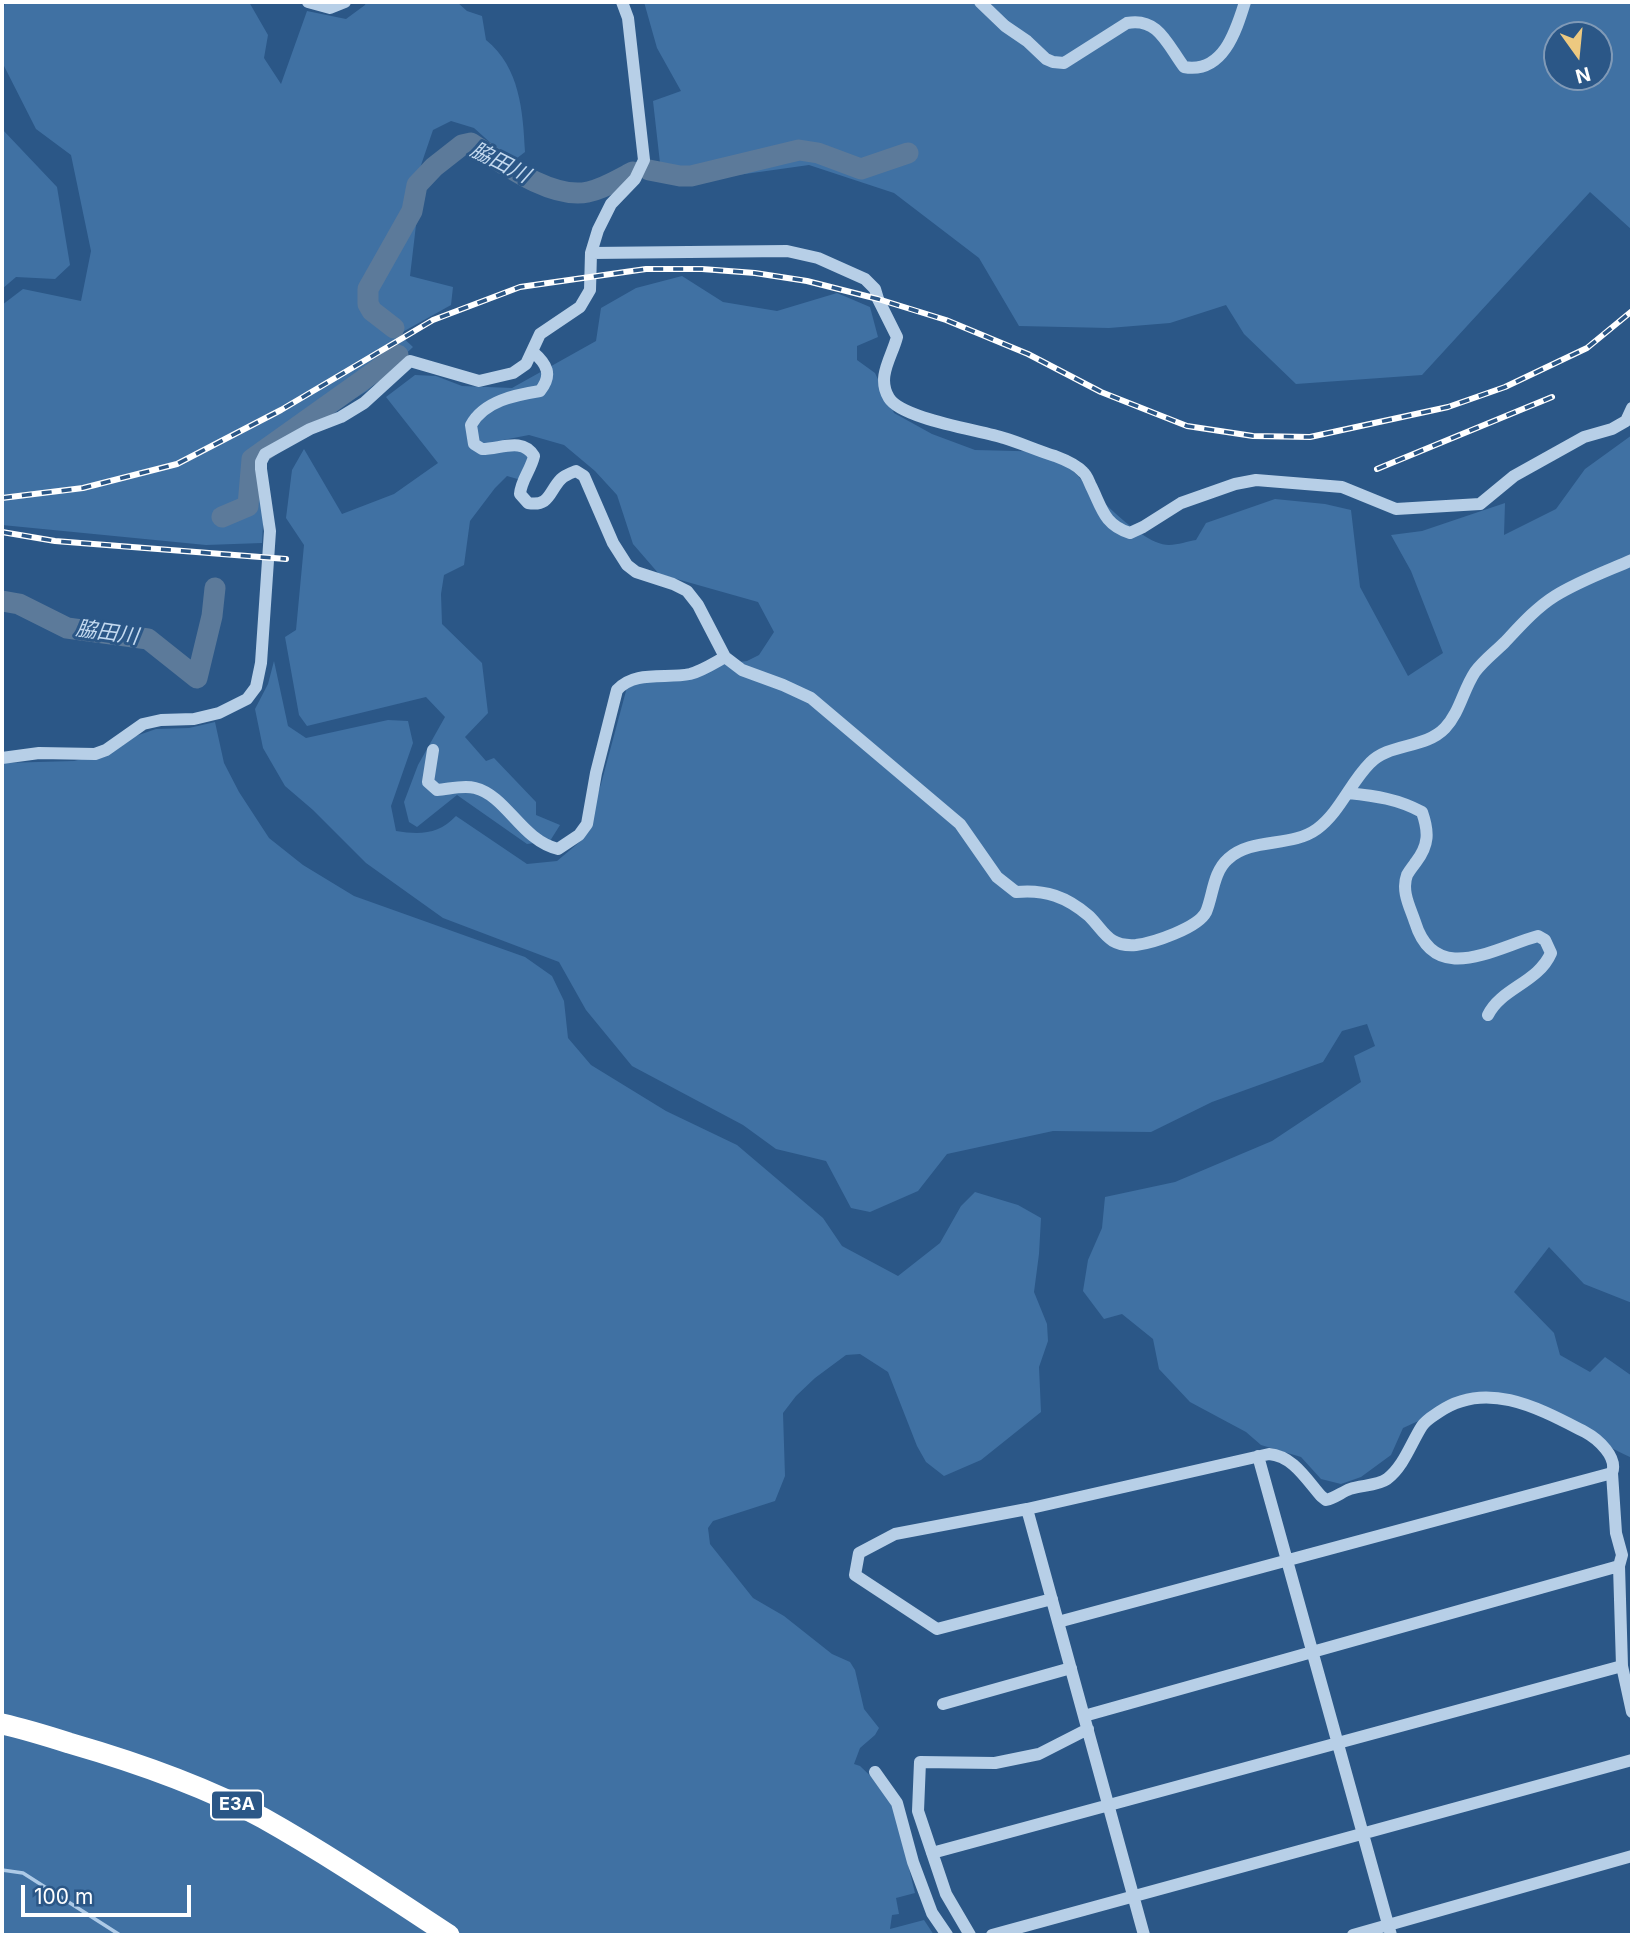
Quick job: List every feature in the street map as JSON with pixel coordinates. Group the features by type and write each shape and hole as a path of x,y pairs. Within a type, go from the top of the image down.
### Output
{"highway":[{"name":"E3A","path":"2,1724 90,1748 201,1788 261,1817 338,1862 449,1935"}],"street":[{"path":"308,2 330,8 345,2"},
{"path":"2,758 39,753 95,754 106,750 143,724 162,720 194,719 219,713 247,699 256,687 261,663 271,531 261,469 265,454 310,429 353,410 410,361 479,381 513,373 526,364 540,334 580,306 590,290 591,253 598,230 611,204 635,178 644,160 628,18 622,2"},
{"path":"980,2 1045,59 1053,62 1064,63 1126,23 1138,21 1154,26 1184,67 1192,68 1220,57 1227,49 1245,2"},
{"path":"591,253 787,251 818,258 865,279 875,289 897,337 884,368 889,399 902,409 923,418 995,435 1058,457 1084,472 1106,517 1116,528 1130,533 1181,503 1235,484 1256,480 1342,487 1396,509 1480,504 1523,471 1584,437 1612,429 1626,421 1632,408"},
{"path":"533,352 547,367 545,384 540,391 506,398 479,413 471,425 474,444 482,449 520,444 534,456 532,465 520,485 520,495 528,503 542,503 548,499 562,477 576,471 584,476 613,543 627,565 636,572 687,591 698,605 725,657 743,670 811,698 960,824 997,877 1016,892 1036,890 1069,901 1090,918 1108,939 1120,943 1135,945 1161,939 1199,922 1206,913 1225,860 1255,846 1300,837 1317,830 1334,813 1368,764 1378,755 1428,740 1444,730 1454,716 1476,671 1535,610 1556,595 1632,560"},
{"path":"433,750 429,782 437,790 473,788 485,792 537,840 558,849 579,835 587,824 593,787 617,690 634,679 689,674 725,657"},
{"path":"1348,793 1383,796 1422,812 1428,840 1407,874 1405,889 1420,937 1430,951 1445,957 1469,959 1538,936 1545,940 1551,953 1538,974 1493,1005 1488,1015"},
{"path":"1052,1599 937,1629 855,1575 859,1553 895,1534 1027,1509 1258,1456 1278,1455 1292,1462 1326,1500 1349,1489 1385,1480 1401,1464 1424,1423 1449,1405 1489,1396 1511,1400 1544,1411 1594,1437 1610,1455 1614,1467 1612,1474 1616,1533 1622,1555 1619,1566 1622,1666 1632,1712"},
{"path":"1258,1456 1389,1931"},
{"path":"1058,1622 1612,1474"},
{"path":"1027,1509 1144,1935"},
{"path":"1084,1716 1619,1566"},
{"path":"933,1853 1622,1666"},
{"path":"943,1704 1071,1668"},
{"path":"970,1935 946,1894 918,1811 920,1762 995,1763 1039,1754 1088,1730"},
{"path":"992,1935 1632,1760"},
{"path":"875,1772 897,1803 913,1862 932,1913 947,1935"},
{"path":"1353,1935 1389,1931 1632,1856"}],"shaded area":[{"path":"5,2 249,2 268,35 264,58 281,84 307,11 346,19 366,2 457,2 467,11 482,16 486,40 506,63 513,77 521,106 525,152 512,162 474,128 451,121 433,130 419,171 418,208 410,276 453,287 451,305 399,334 413,347 367,391 267,451 262,543 206,545 2,525 2,305 23,289 81,301 91,251 71,155 36,129 2,62"},
{"path":"644,2 1632,2 1632,230 1590,192 1422,375 1296,384 1244,334 1226,305 1170,323 1109,328 1019,326 979,258 894,193 809,165 688,182 660,163 653,101 681,91 657,48"},
{"path":"2,129 57,187 70,265 55,279 16,277 2,289"},
{"path":"682,276 723,302 777,311 837,293 870,307 878,337 857,346 857,360 875,373 894,413 932,434 975,450 1056,452 1109,508 1141,534 1156,542 1169,545 1196,540 1206,523 1275,499 1325,504 1351,510 1360,587 1408,676 1443,653 1411,571 1391,535 1422,531 1505,503 1504,535 1556,509 1585,469 1632,435 1632,1303 1584,1284 1549,1247 1514,1292 1554,1333 1560,1355 1590,1372 1605,1357 1632,1376 1632,1458 1523,1409 1475,1402 1443,1410 1403,1428 1391,1455 1361,1477 1341,1484 1321,1479 1301,1457 1261,1445 1246,1432 1190,1402 1159,1369 1153,1339 1122,1314 1104,1319 1083,1291 1088,1260 1102,1228 1105,1197 1175,1182 1272,1141 1361,1082 1354,1056 1375,1046 1367,1024 1342,1031 1323,1062 1212,1102 1151,1132 1053,1131 947,1154 918,1191 870,1212 851,1208 826,1161 776,1149 743,1125 632,1066 586,1010 559,962 443,918 366,863 285,786 263,748 255,709 268,684 274,661 288,726 306,738 388,720 408,721 413,743 391,806 396,831 429,832 450,822 456,816 527,864 557,861 582,840 601,784 630,676 747,661 759,655 774,632 758,602 659,574 633,544 617,495 595,471 564,445 529,435 503,440 536,451 528,482 507,476 470,521 464,565 444,575 441,594 442,624 482,663 488,713 465,737 486,761 494,758 536,802 536,815 560,825 550,841 527,844 457,795 417,827 409,822 404,802 418,765 445,717 426,697 307,726 299,715 285,637 296,630 304,545 286,518 292,470 304,449 342,514 394,494 438,463 386,397 415,375 436,376 462,386 512,388 596,341 601,308 636,288"},
{"path":"215,722 224,763 269,838 303,865 354,896 525,957 552,976 564,1001 568,1038 591,1065 666,1111 737,1145 823,1218 842,1246 898,1276 940,1243 961,1206 975,1192 1018,1205 1041,1218 1034,1292 1047,1324 1048,1341 1039,1367 1041,1412 981,1460 944,1476 926,1462 917,1446 888,1372 860,1354 846,1355 815,1378 783,1413 785,1476 775,1501 713,1521 708,1528 710,1544 753,1598 784,1616 832,1654 850,1662 855,1670 864,1709 879,1728 860,1748 854,1764 860,1766 883,1788 893,1803 915,1893 896,1898 899,1914 892,1915 890,1929 924,1920 934,1935 2,1935 2,763 74,761 109,752 130,738 156,729 189,728"}],"waterway":[{"name":"脇田川","path":"394,328 372,311 368,304 368,289 412,211 417,185 434,167 462,145 471,143 527,178 574,193 600,189 633,172"},
{"name":"脇田川","path":"649,170 691,176 799,150 818,153 861,169 908,153"},
{"name":"脇田川","path":"222,517 248,506 252,459 398,355"},
{"name":"脇田川","path":"2,601 19,604 67,628 148,639 197,678 212,616 215,588"},
{"path":"2,1870 23,1873 120,1935"}],"railway":[{"path":"2,498 83,488 177,464 281,410 433,320 520,287 646,269 755,273 807,281 878,299 946,320 1028,354 1101,392 1187,426 1253,436 1310,437 1448,407 1505,387 1587,348 1632,311"},
{"path":"1377,469 1552,397"},
{"path":"2,532 55,541 286,559"}]}
